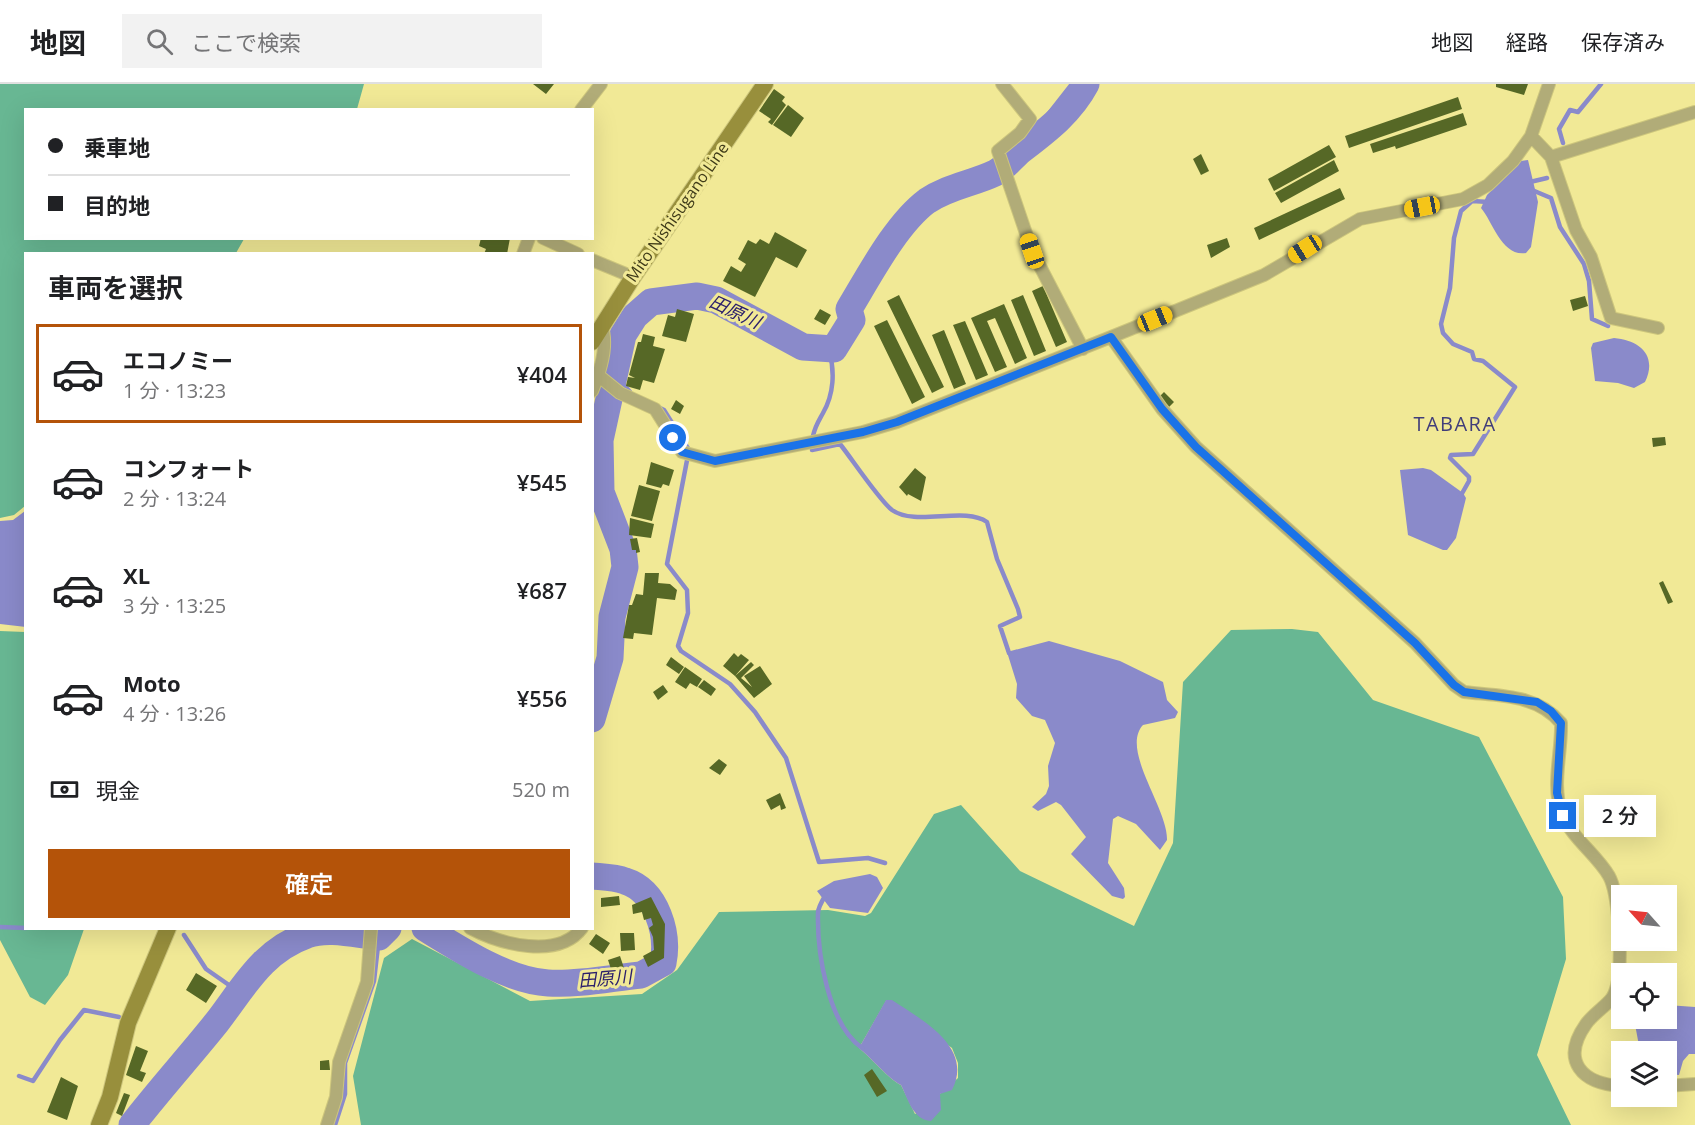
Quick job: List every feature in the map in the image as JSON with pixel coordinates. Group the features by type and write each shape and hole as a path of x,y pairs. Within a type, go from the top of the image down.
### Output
{"main road":[{"name":"Mito Nishisugano Line","path":"594,338 633,277 765,84"},
{"path":"99,1125 110,1097 128,1023 167,930"}],"street":[{"path":"583,108 601,84"},
{"path":"1002,84 1030,119 1020,133 998,151 1032,251 1083,349"},
{"path":"601,378 620,393 655,409 682,452 715,461 863,432 897,422 1083,349 1264,274 1360,219 1463,199 1488,185 1513,161 1531,136 1549,84"},
{"path":"1551,157 1695,112"},
{"path":"1531,136 1551,157 1576,230 1591,257 1611,318 1658,328"},
{"path":"547,240 574,252"},
{"path":"594,261 633,277"},
{"path":"594,389 601,378 605,335 601,325"},
{"path":"1111,337 1162,409 1196,447 1415,643 1454,685 1464,692 1537,702 1551,711 1561,723 1557,793 1563,816 1610,878 1616,902 1619,972 1614,996 1587,1023 1580,1035 1576,1050 1577,1066 1585,1077 1611,1086"},
{"path":"327,1125 336,1097 339,1062 367,982 370,930"},
{"path":"475,930 509,943 538,946 562,943 579,930"},
{"path":"1677,1085 1695,1084"}],"green space":[{"path":"0,84 364,84 357,108 24,108 24,240 243,240 237,252 24,252 24,507 14,515 0,518"},
{"path":"1292,629 1318,632 1373,700 1479,737 1563,897 1566,959 1537,1055 1571,1125 361,1125 353,1076 384,958 412,939 530,1001 642,994 677,970 719,912 828,910 865,916 871,913 934,814 961,805 1020,871 1134,926 1173,843 1183,682 1231,630","holes":["886,1001 952,1048 958,1063 958,1078 940,1094 938,1100 915,1114 901,1085 859,1048"]},
{"path":"0,631 24,632 24,930 84,930 68,975 45,1005 30,997 0,940"}],"water":[{"path":"1528,160 1538,202 1531,247 1526,253 1518,253 1504,244 1481,208 1487,195 1521,161"},
{"path":"1614,338 1623,339 1638,346 1647,357 1649,364 1645,382 1634,388 1618,383 1595,381 1591,348 1593,343"},
{"path":"1423,468 1431,470 1463,493 1466,498 1456,538 1447,550 1408,535 1400,470"},
{"path":"24,512 24,627 0,624 0,521 13,520"},
{"path":"1049,641 1120,661 1163,682 1167,700 1178,712 1175,718 1143,725 1137,736 1137,749 1141,764 1160,812 1167,840 1160,850 1136,824 1118,816 1113,819 1108,863 1124,888 1125,897 1123,899 1112,896 1071,854 1086,837 1061,805 1056,802 1038,811 1032,807 1046,794 1049,786 1048,766 1055,743 1045,720 1032,716 1016,698 1017,684 1007,652"},
{"path":"870,874 877,877 883,888 868,913 830,908 817,891 834,881"},
{"path":"886,1000 892,1000 917,1016 942,1036 951,1048 956,1061 957,1075 952,1090 940,1094 941,1110 931,1121 915,1113 901,1085 859,1048"},
{"path":"1677,1006 1695,1007 1695,1054 1689,1054 1683,1061 1679,1075 1677,1075 1677,1041 1638,1041 1636,1029 1677,1029"}],"building":[{"path":"533,84 554,84 546,94"},
{"path":"1496,84 1528,84 1524,95 1496,87"},
{"path":"774,89 785,97 782,101 786,105 772,125 768,122 771,119 759,111"},
{"path":"1458,97 1462,109 1349,148 1345,136"},
{"path":"788,105 804,118 791,137 773,125"},
{"path":"1463,113 1467,125 1396,149 1395,146 1373,153 1370,144"},
{"path":"1329,145 1336,157 1274,191 1268,179"},
{"path":"1201,154 1209,171 1201,175 1193,159"},
{"path":"1334,160 1339,171 1281,203 1275,193"},
{"path":"1340,188 1345,199 1259,240 1254,228"},
{"path":"775,232 807,250 797,268 776,257 755,297 723,281 731,266 741,272 746,264 738,259 748,240 756,244 760,239 769,244"},
{"path":"1227,238 1230,247 1211,258 1207,245"},
{"path":"480,240 510,240 507,252 485,252 486,249 479,246"},
{"path":"1043,286 1067,342 1056,347 1032,291"},
{"path":"899,295 944,387 932,393 887,301"},
{"path":"1023,295 1046,351 1034,356 1011,300"},
{"path":"1585,296 1588,306 1573,311 1570,300"},
{"path":"1004,304 1027,358 1015,364 995,318 987,321 1007,367 995,372 971,318"},
{"path":"677,309 694,314 686,342 662,336 668,315 675,317"},
{"path":"820,309 831,315 825,325 814,319"},
{"path":"887,320 925,397 912,404 874,326"},
{"path":"965,321 988,375 976,380 953,325"},
{"path":"944,330 966,384 954,389 932,335"},
{"path":"643,334 655,337 653,346 665,349 654,383 643,380 640,390 626,386 628,377 635,378 629,375 638,342 641,342"},
{"path":"1164,392 1174,402 1168,408 1159,397"},
{"path":"676,400 684,406 680,414 671,409"},
{"path":"1665,437 1666,445 1653,447 1652,438"},
{"path":"651,462 674,470 669,486 663,484 661,488 646,484"},
{"path":"915,468 926,477 921,501 908,494 907,496 899,487"},
{"path":"639,485 660,491 652,521 631,516"},
{"path":"630,518 654,524 651,538 629,535"},
{"path":"637,538 640,552 636,553 636,550 632,550 630,539"},
{"path":"645,573 659,573 658,583 670,584 677,590 675,600 657,598 652,635 634,633 633,639 623,638 629,605 632,605 636,594 643,595"},
{"path":"1663,581 1673,602 1668,604 1659,583"},
{"path":"734,653 738,657 741,654 749,660 735,676 723,666"},
{"path":"671,657 684,667 679,674 666,665"},
{"path":"751,662 754,665 741,678 752,687 744,676 760,666 772,684 754,698 735,676"},
{"path":"685,667 702,679 697,687 690,683 686,689 675,682"},
{"path":"704,680 716,689 711,696 698,687"},
{"path":"663,685 668,692 658,700 653,692"},
{"path":"719,759 727,765 720,775 709,768"},
{"path":"780,793 786,808 781,810 780,805 771,810 766,800"},
{"path":"619,896 620,905 601,907 601,898"},
{"path":"651,897 665,924 664,958 648,967 643,956 654,950 653,937 649,928 653,925 651,918 644,920 642,912 633,914 632,905"},
{"path":"620,933 634,933 635,950 621,951"},
{"path":"596,934 610,943 603,954 589,944"},
{"path":"620,956 624,968 612,972 608,960"},
{"path":"196,973 217,986 206,1003 186,990"},
{"path":"136,1046 148,1051 140,1071 146,1073 142,1082 126,1075"},
{"path":"329,1060 330,1070 320,1070 320,1061"},
{"path":"872,1069 887,1091 877,1097 864,1075"},
{"path":"61,1077 78,1086 67,1120 47,1112"},
{"path":"124,1093 130,1095 122,1116 116,1113"}],"waterway":[{"name":"田原川","path":"948,188 964,177 1017,154 1072,84"},
{"name":"田原川","path":"594,712 610,658 612,617 625,567 623,549 601,492 600,440 623,335 635,316 651,302 697,296 716,300 803,347 834,349 852,320 849,309 865,281 894,237 916,211 935,196 1002,169 1065,113 1086,84"},
{"path":"1563,143 1559,129 1570,110 1578,112 1601,84"},
{"path":"1530,182 1547,178"},
{"path":"1532,190 1551,198 1560,227 1584,264 1589,281 1592,319 1608,326"},
{"path":"1460,497 1469,477 1450,458 1451,455 1473,454 1515,387 1483,361 1474,359 1472,352 1453,344 1443,333 1441,324 1450,288 1454,238 1461,211 1472,201 1489,202"},
{"path":"813,436 827,406 831,390 833,374 829,351"},
{"path":"614,373 630,392"},
{"path":"656,406 664,410 689,450 667,564 687,590 688,613 678,646 681,651 730,684 755,712 786,758 819,862 868,858 885,863"},
{"path":"812,447 812,450 840,444 880,498 892,510 902,515 914,517 966,516 987,522 997,559 1020,617 1000,626 1009,653"},
{"path":"594,458 599,459"},
{"name":"田原川","path":"428,930 484,963 533,981 571,983 641,975 663,963 662,927 653,904 636,886 609,877 594,876"},
{"path":"825,896 818,911 818,929 827,986 841,1022 850,1037 862,1048"},
{"path":"0,927 24,928"},
{"name":"田原川","path":"132,1125 217,1022 255,971 278,950 291,942 315,933 333,932 379,937 386,930"},
{"path":"184,935 206,969 239,992"},
{"path":"335,1125 345,1094 345,1063 374,981 379,937"},
{"path":"19,1076 33,1081 60,1040 84,1010 119,1017"}],"district":[{"name":"TABARA","path":"1455,424"}],"route":[{"path":"673,438 682,452 715,461 863,432 897,422 1111,337 1162,409 1196,447 1415,643 1454,685 1464,692 1537,702 1551,711 1561,723 1557,793 1563,816"}]}
